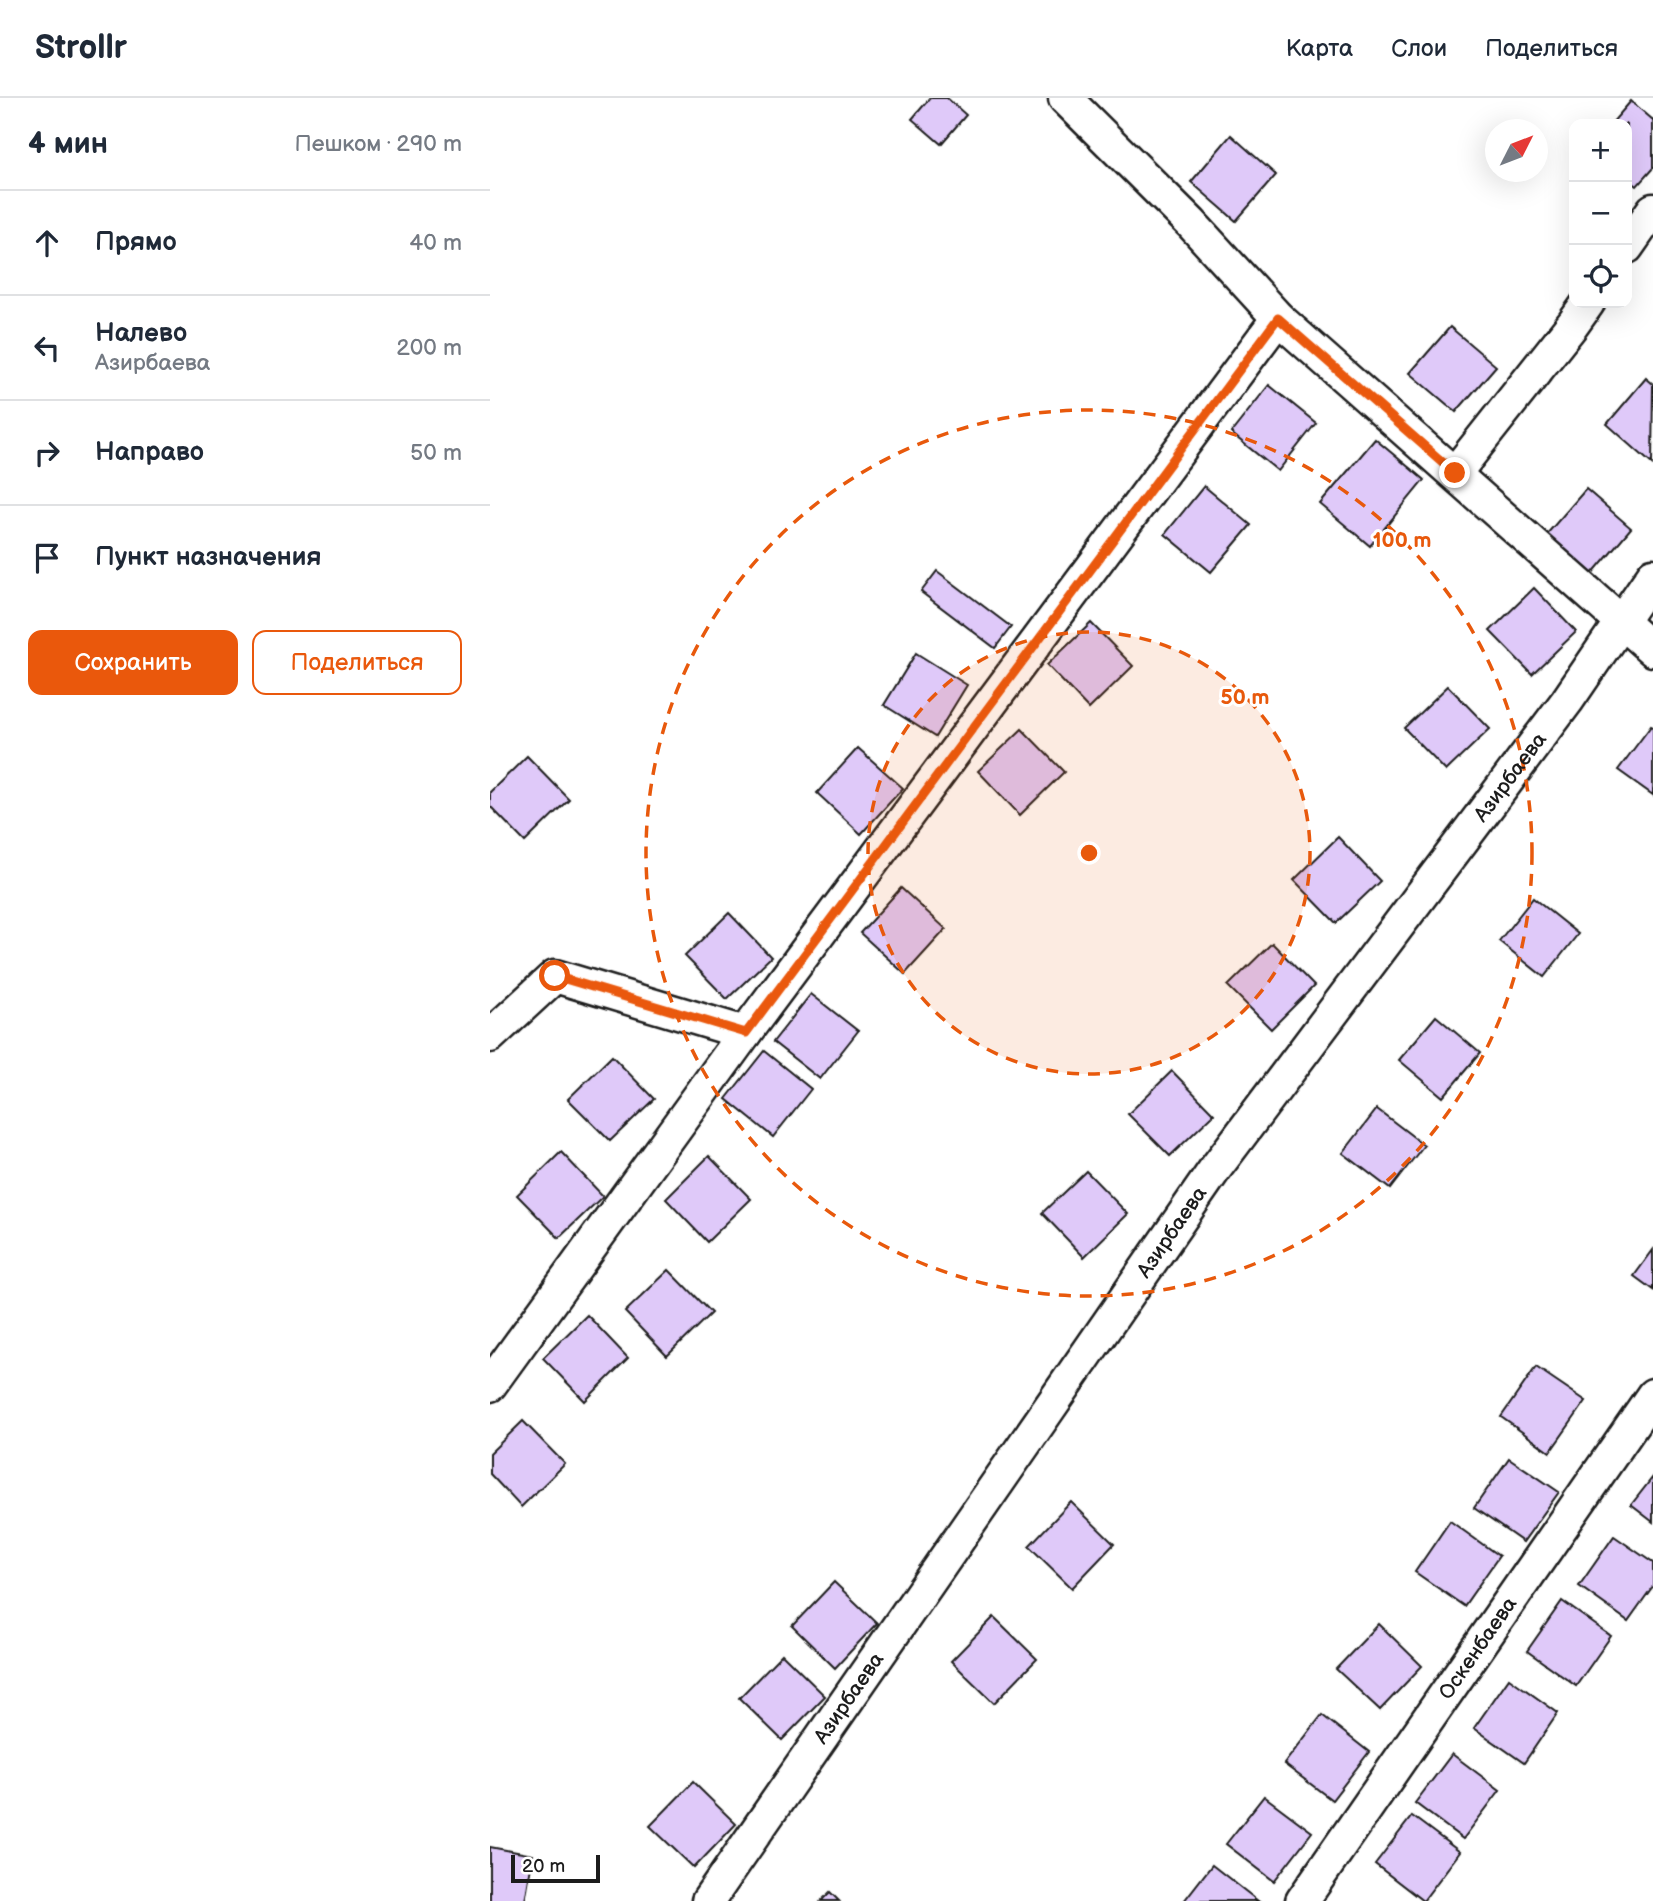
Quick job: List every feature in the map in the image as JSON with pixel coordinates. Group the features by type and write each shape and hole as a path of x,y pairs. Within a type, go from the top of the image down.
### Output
{"street":[{"path":"1065,98 1191,223 1278,318 1653,650"},
{"path":"1628,245 1653,210"},
{"path":"1455,473 1584,308"},
{"path":"490,1385 746,1033 1278,318"},
{"name":"Азирбаева","path":"709,1900 1215,1169 1567,701 1653,575"},
{"path":"490,1036 555,976 746,1033"},
{"name":"Оскенбаева","path":"1302,1901 1653,1395"}],"building":[{"path":"930,98 947,98 966,115 941,144 912,119"},
{"path":"1631,101 1653,120 1653,168 1637,186 1632,182 1632,119 1615,119"},
{"path":"1231,135 1276,175 1236,221 1191,182"},
{"path":"1450,327 1496,366 1456,412 1410,373"},
{"path":"1646,378 1653,384 1652,464 1607,424"},
{"path":"1269,385 1316,423 1278,471 1231,433"},
{"path":"1375,439 1424,480 1370,546 1320,504"},
{"path":"1204,486 1251,525 1211,572 1165,534"},
{"path":"1586,489 1631,528 1591,575 1546,535"},
{"path":"937,571 1011,627 995,648 921,592"},
{"path":"1534,588 1576,632 1532,674 1490,631"},
{"path":"1091,623 1133,666 1089,709 1047,665"},
{"path":"916,653 967,685 935,737 884,705"},
{"path":"1448,686 1490,729 1446,771 1404,728"},
{"path":"1651,726 1653,727 1653,795 1618,770"},
{"path":"1022,729 1064,772 1020,815 978,771"},
{"path":"858,748 903,788 861,834 817,793"},
{"path":"527,756 569,799 525,842 490,806 490,792"},
{"path":"1338,837 1380,881 1336,923 1294,880"},
{"path":"901,888 946,929 905,974 860,933"},
{"path":"1533,898 1578,934 1544,977 1499,941"},
{"path":"729,913 771,957 727,999 685,956"},
{"path":"1272,943 1314,986 1271,1029 1228,986"},
{"path":"811,994 858,1031 820,1079 773,1042"},
{"path":"1436,1016 1480,1053 1443,1097 1399,1060"},
{"path":"764,1051 811,1089 773,1137 726,1099"},
{"path":"612,1056 654,1099 610,1141 568,1099"},
{"path":"1172,1071 1214,1114 1170,1156 1128,1114"},
{"path":"1377,1109 1424,1145 1390,1189 1343,1153"},
{"path":"561,1152 603,1196 559,1238 517,1195"},
{"path":"709,1156 751,1199 707,1242 666,1199"},
{"path":"1086,1171 1128,1214 1084,1257 1042,1213"},
{"path":"1653,1250 1653,1290 1634,1276"},
{"path":"669,1270 711,1313 667,1356 625,1312"},
{"path":"587,1315 628,1358 585,1401 543,1358"},
{"path":"1536,1367 1586,1401 1550,1452 1501,1417"},
{"path":"523,1421 565,1464 521,1507 490,1474 490,1453"},
{"path":"1509,1458 1559,1492 1523,1542 1474,1508"},
{"path":"1653,1477 1653,1522 1631,1505"},
{"path":"1071,1502 1114,1544 1072,1588 1029,1546"},
{"path":"1450,1521 1499,1556 1464,1606 1415,1572"},
{"path":"1614,1536 1653,1563 1653,1586 1628,1621 1579,1586"},
{"path":"834,1582 877,1623 835,1668 792,1626"},
{"path":"1562,1601 1611,1636 1576,1686 1527,1651"},
{"path":"994,1617 1037,1659 994,1703 951,1661"},
{"path":"1379,1624 1422,1666 1380,1710 1336,1669"},
{"path":"782,1654 825,1696 782,1740 739,1698"},
{"path":"1509,1678 1558,1713 1524,1763 1474,1728"},
{"path":"1322,1715 1369,1752 1332,1800 1284,1764"},
{"path":"1452,1754 1500,1790 1463,1839 1415,1803"},
{"path":"693,1782 736,1824 694,1868 650,1826"},
{"path":"1264,1796 1312,1832 1274,1881 1226,1844"},
{"path":"1412,1816 1460,1852 1423,1901 1375,1864"},
{"path":"490,1847 533,1855 525,1901 490,1901"},
{"path":"1212,1865 1258,1901 1184,1901"},
{"path":"830,1892 839,1901 821,1901"}],"route":[{"path":"555,976 746,1033 1278,318 1455,473"}]}
